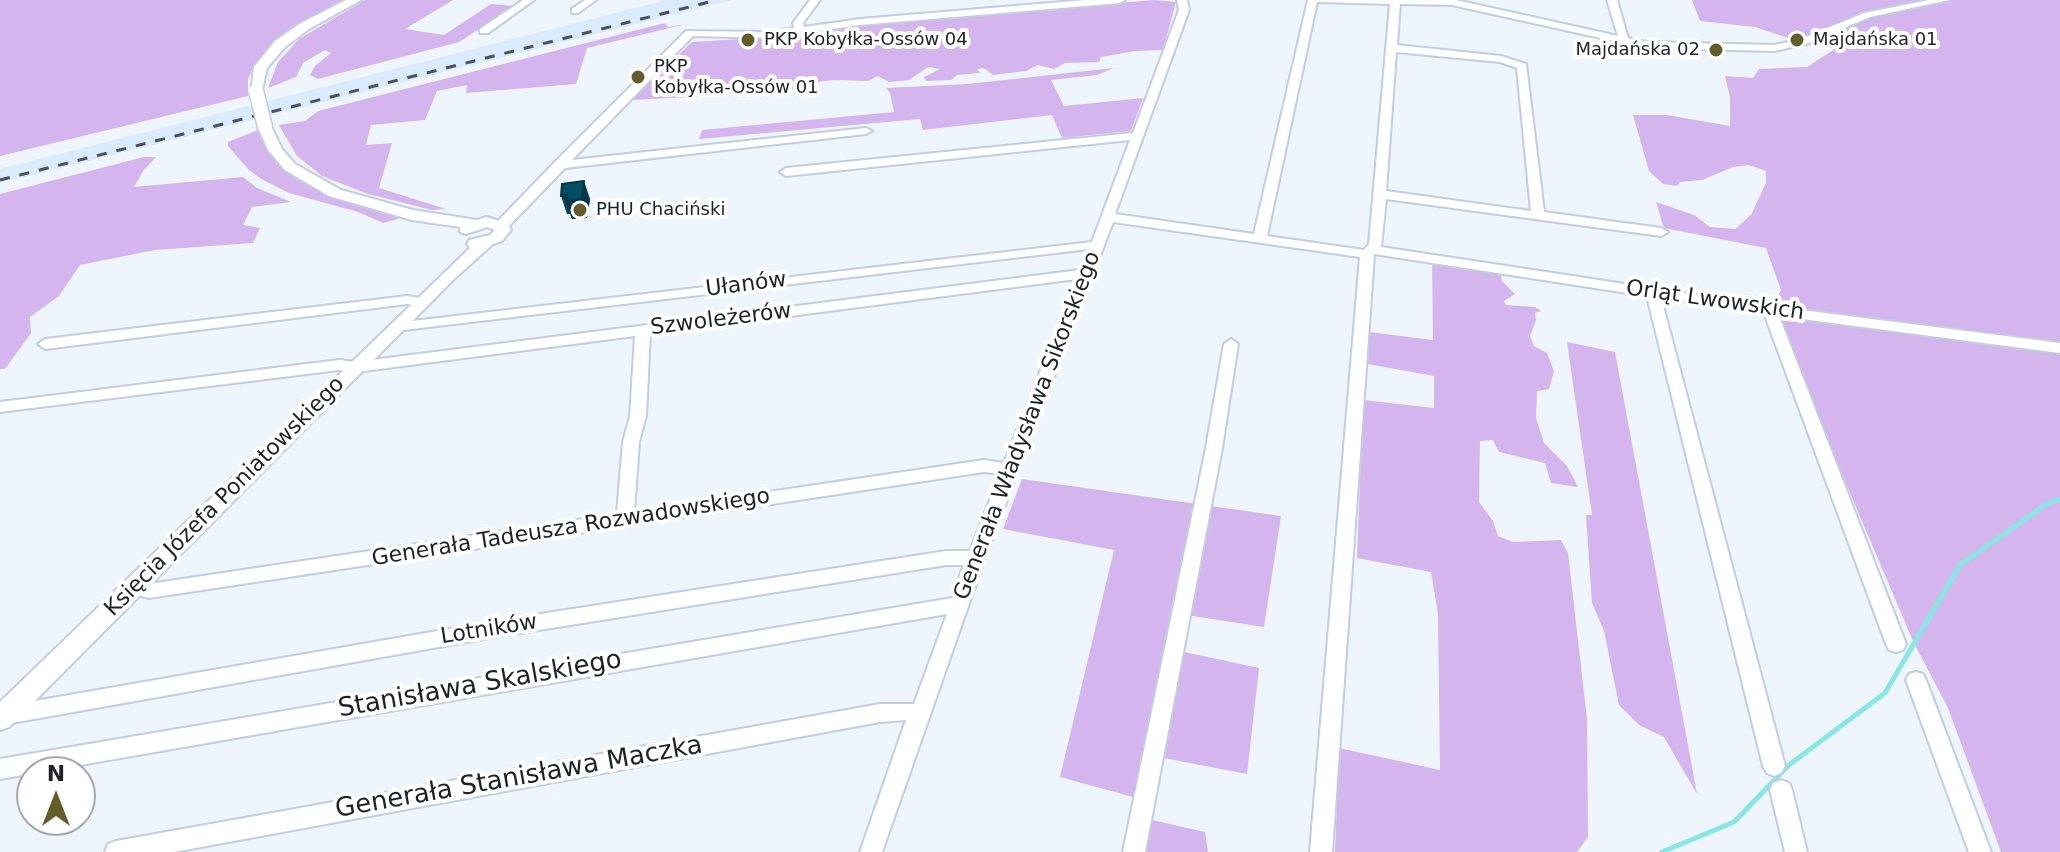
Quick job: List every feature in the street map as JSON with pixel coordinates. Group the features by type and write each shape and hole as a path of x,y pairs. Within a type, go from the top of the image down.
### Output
{"street":[{"path":"355,0 305,26 274,50 261,67 256,91 265,127 281,158 308,180 344,197 478,230"},
{"path":"484,31 529,0"},
{"path":"575,11 591,0"},
{"path":"815,0 798,23 800,31 860,22 1120,0"},
{"name":"Generała Władysława Sikorskiego","path":"871,852 976,558 1108,217 1184,10 1182,0"},
{"path":"1260,237 1316,0 1443,1 1669,47 1774,48 1802,42 1867,15 1944,0"},
{"path":"1612,0 1624,40"},
{"path":"1321,852 1369,252 1376,245 1395,2"},
{"name":"Księcia Józefa Poniatowskiego","path":"449,274 478,230 532,191 690,33 750,36 800,31"},
{"path":"1391,48 1501,59 1522,66 1538,216"},
{"path":"559,165 866,131"},
{"path":"786,172 1136,136"},
{"path":"1380,194 1661,232"},
{"name":"Orląt Lwowskich","path":"1108,217 2060,348"},
{"name":"Księcia Józefa Poniatowskiego","path":"2,717 420,302 486,242 478,230"},
{"name":"Ułanów","path":"395,327 1096,246"},
{"name":"Szwoleżerów","path":"0,407 339,365 356,367 1085,274"},
{"path":"1653,293 1774,766"},
{"path":"45,344 407,300 420,302"},
{"path":"1770,310 1896,644"},
{"path":"625,519 631,442 638,416 643,330"},
{"path":"1134,852 1214,448 1231,344"},
{"name":"Generała Tadeusza Rozwadowskiego","path":"133,587 149,591 984,466 1010,470"},
{"name":"Lotników","path":"2,717 495,629 946,558 976,558"},
{"name":"Stanisława Skalskiego","path":"0,769 960,604"},
{"path":"1916,680 1980,852"},
{"name":"Generała Stanisława Maczka","path":"116,852 880,713 906,711 922,714"},
{"path":"1781,790 1796,852"}],"shaded area":[{"path":"0,0 347,0 282,38 266,51 248,79 248,96 0,156"},
{"path":"365,0 453,0 405,29 444,35 491,4 514,6 459,42 318,79 310,75 315,66 331,53 325,50 303,63 296,77 268,88 278,62 299,39"},
{"path":"666,0 732,0 0,183 0,169"},
{"path":"1154,0 1176,2 1163,50 1101,57 1099,62 1065,63 1054,69 1038,65 1026,71 993,75 984,68 977,69 980,73 957,75 951,80 926,81 924,77 940,69 928,67 909,80 889,82 878,76 868,81 812,83 804,79 795,89 765,85 707,96 632,100 692,42 807,35 807,32 840,26"},
{"path":"1692,0 2060,0 2060,852 2001,852 1948,708 1913,641 1772,310 1781,290 1766,248 1664,228 1656,202 1694,215 1710,227 1735,229 1751,215 1766,183 1766,171 1749,165 1733,167 1702,180 1680,182 1677,186 1663,184 1649,171 1633,115 1667,115 1730,126 1730,97 1725,76 1753,78 1759,69 1807,67 1838,47 1812,46 1755,27 1700,21"},
{"path":"665,23 668,27 686,24 587,48 576,84 466,93 467,85 437,91 425,120 371,125 366,145 392,143 379,188 446,209 432,210 368,194 322,176 297,156 279,125 305,121 318,111"},
{"path":"1114,68 1097,75 1051,80 1064,106 1143,98 1131,131 1062,138 1052,115 923,130 920,119 699,139 702,130 894,112 886,88 968,84"},
{"path":"258,130 276,163 296,179 325,194 396,215 398,219 383,223 358,212 289,193 263,180 249,170 228,146 228,142"},
{"path":"144,157 156,157 134,187 243,177 257,188 291,202 252,207 243,225 260,228 253,243 155,250 80,265 59,296 30,317 31,333 5,369 0,369 0,194"},
{"path":"1432,262 1500,272 1502,281 1515,294 1504,301 1506,305 1535,307 1541,311 1535,313 1536,320 1530,336 1534,346 1547,353 1554,371 1549,389 1537,391 1536,418 1544,443 1567,466 1578,487 1551,483 1545,463 1499,452 1493,440 1480,441 1479,502 1493,521 1498,536 1513,542 1561,540 1568,553 1587,719 1588,837 1577,852 1335,852 1339,748 1440,770 1438,614 1431,572 1357,558 1363,400 1434,408 1434,376 1368,364 1369,332 1433,340"},
{"path":"1567,342 1615,352 1697,794 1664,737 1639,725 1619,705 1604,631 1592,603 1586,515 1592,515"},
{"path":"1022,479 1281,516 1264,627 1186,615 1184,652 1259,668 1247,774 1164,758 1155,803 1060,777 1114,550 1003,529"},
{"path":"1152,820 1205,832 1208,852 1146,852"}],"building":[{"path":"584,181 582,199 566,201 567,195 561,196 562,184"}],"waterway":[{"path":"1662,852 1734,822 1789,765 1885,693 1960,565 2045,505 2060,499"}],"railway":[{"path":"0,180 717,0"}],"place":[{"name":"PKP Kobyłka-Ossów 04","path":"748,40"},
{"name":"Majdańska 01","path":"1797,40"},
{"name":"Majdańska 02","path":"1716,50"},
{"name":"PKP Kobyłka-Ossów 01","path":"638,77"},
{"name":"PHU Chaciński","path":"580,210"}]}
